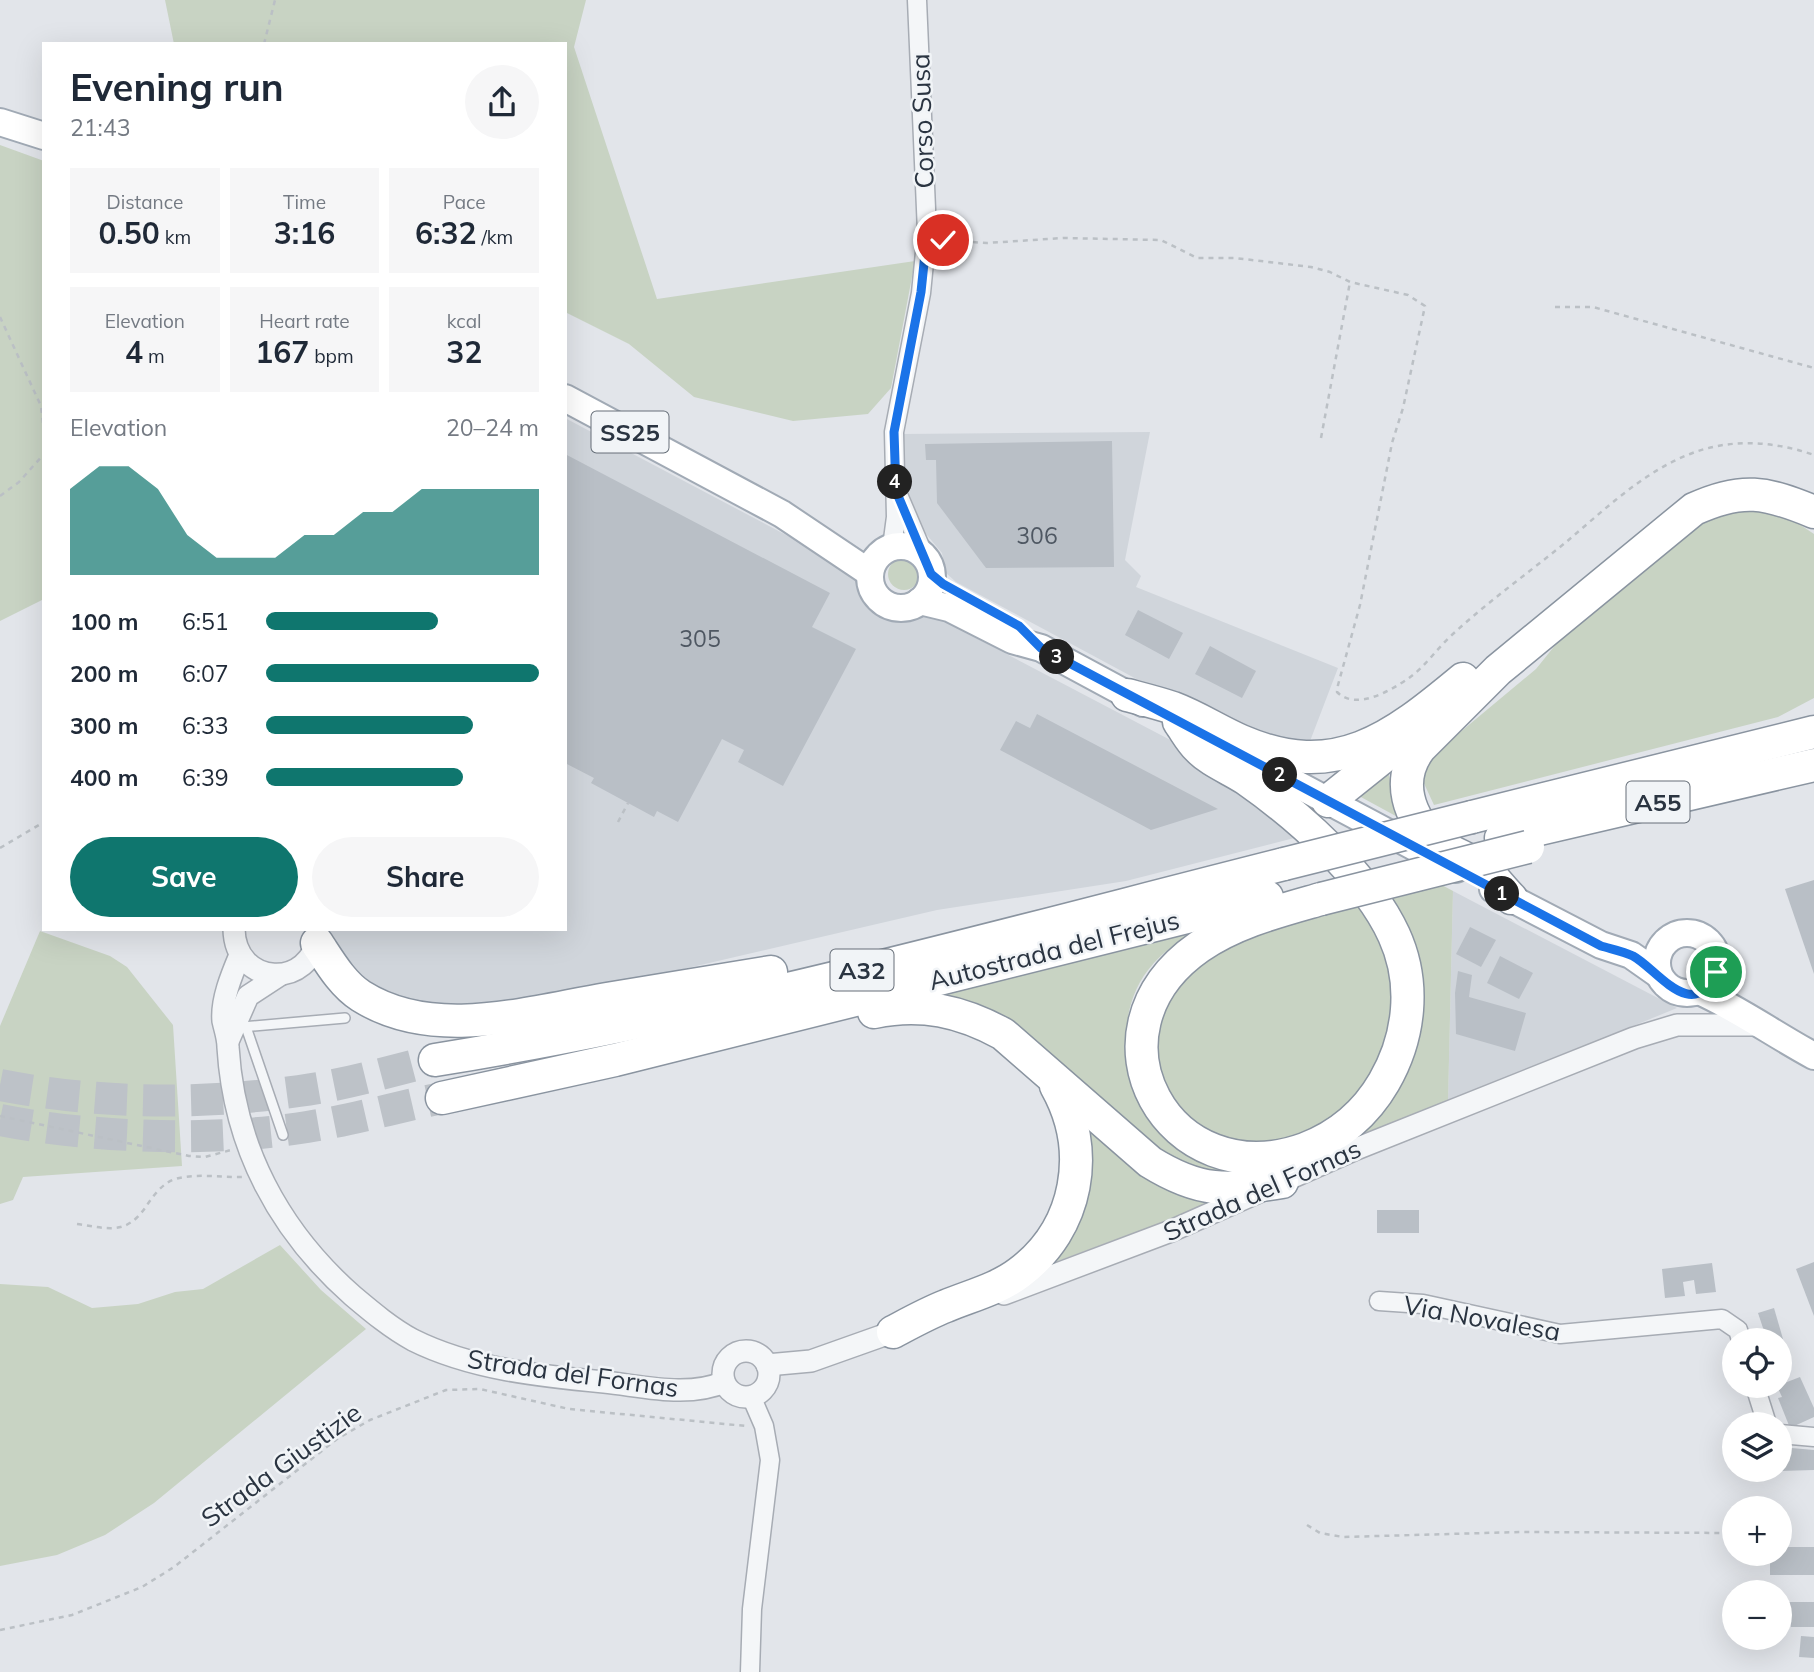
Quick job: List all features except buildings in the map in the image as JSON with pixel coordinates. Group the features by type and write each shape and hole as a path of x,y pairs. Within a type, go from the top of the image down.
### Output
{"highway":[{"path":"1511,898 1485,870 1439,845 1427,833 1414,813 1405,775 1409,762 1498,670 1676,521 1714,500 1733,495 1773,495 1813,512"},
{"path":"1127,695 1175,709 1266,750 1298,758 1331,758 1373,744 1411,722 1492,656 1596,587"},
{"path":"1328,801 1469,688 1498,670"},
{"path":"1621,781 1664,756 1789,725 1814,714"},
{"path":"1179,722 1198,749 1276,803 1370,894 1395,937 1407,988 1407,1017 1393,1067 1380,1090 1345,1129 1301,1150 1262,1158 1230,1156 1203,1146 1179,1130 1161,1110 1149,1085 1142,1059 1141,1033 1146,1008 1157,986 1176,964 1200,946 1315,893"},
{"name":"A55","path":"1472,817 1814,732"},
{"name":"A55","path":"1515,842 1594,818 1814,765"},
{"name":"Autostrada del Frejus","path":"435,1060 636,1022 942,950 1472,817"},
{"name":"Autostrada del Frejus","path":"442,1098 615,1060 1315,893 1515,842"},
{"path":"318,936 337,972 360,995 391,1010 424,1018 478,1020 785,970 878,950 942,950"},
{"path":"615,1060 675,1059 817,1024 912,1006 956,1013 1003,1034 1150,1162 1169,1174 1212,1188 1234,1190 1282,1182"},
{"path":"893,1332 1017,1274 1037,1257 1054,1235 1073,1193 1077,1145 1066,1103 1049,1073"}],"main road":[{"path":"0,122 42,135"},
{"name":"SS25","path":"567,399 782,513 881,558 910,548 943,584 1019,626 1041,648"},
{"name":"SS25","path":"881,558 873,591 886,604 903,608 920,601 949,608 1012,640 1041,648 1601,946 1631,955 1658,974 1670,989 1689,994 1707,982 1758,1025 1814,1056"},
{"path":"920,601 928,592 928,566"},
{"path":"1631,955 1662,945 1678,934 1701,936 1713,949 1707,982"},
{"path":"1658,974 1656,964 1662,945"}],"street":[{"name":"Corso Susa","path":"881,558 896,491 894,432 921,292 926,244 918,0"},
{"name":"Corso Susa","path":"896,491 928,566"},
{"path":"234,931 240,955 256,970 280,975"},
{"path":"236,1031 248,996 280,975 304,965 318,936"},
{"name":"Strada del Fornas","path":"240,955 224,1008 236,1031 234,1104 260,1177 284,1220 333,1277 393,1327 430,1348 495,1367 596,1381 700,1390 724,1382"},
{"name":"Strada del Fornas","path":"767,1365 811,1361 985,1301 1171,1231 1356,1149 1659,1029 1702,1024 1758,1025"},
{"name":"Via Novalesa","path":"1379,1301 1423,1304 1560,1334 1722,1319 1735,1328"},
{"path":"741,1351 756,1354 767,1365 764,1387 751,1396 738,1395 724,1382 724,1366 734,1354 741,1351"},
{"path":"750,1672 752,1609 770,1460 764,1426 751,1396"},
{"path":"1792,1435 1814,1437"}],"lane":[{"path":"236,1031 345,1018"},
{"name":"Strada del Fornas","path":"236,1031 283,1135"}],"path":[{"path":"264,42 275,0"},
{"path":"926,244 943,240 987,243 1063,238 1153,239 1168,243 1197,258 1235,258 1311,267 1330,272 1350,282 1408,295 1420,301 1426,313 1392,443 1366,578 1338,685 1337,692 1343,698 1365,700 1410,677 1452,634 1595,518 1662,468 1688,454 1737,443 1791,447 1814,455"},
{"path":"1321,438 1350,282"},
{"path":"1555,307 1593,307 1814,368"},
{"path":"0,317 41,406 42,415"},
{"path":"0,496 19,482 42,456"},
{"path":"618,822 628,803"},
{"path":"0,848 42,823"},
{"path":"0,1116 188,1156 205,1157 247,1145"},
{"path":"76,1224 111,1229 125,1227 135,1222 167,1183 179,1178 260,1177"},
{"name":"Strada Giustizie","path":"0,1630 72,1615 142,1587 174,1567 337,1439 381,1415 446,1390 480,1390 569,1409 764,1426"},
{"path":"1307,1525 1330,1537 1520,1532 1722,1533"}],"shaded area":[{"path":"567,419 837,562 862,582 878,610 902,621 923,614 936,617 1197,754 1298,837 1126,881 937,910 623,983 486,1008 411,1006 359,982 326,931 567,931"},
{"path":"1150,432 1125,560 1141,576 1136,587 1338,668 1307,749 1209,718 956,582 946,573 942,553 916,522 906,503 902,482 902,434"},
{"path":"1453,891 1677,1008 1448,1102"}],"green space":[{"path":"165,0 586,0 574,47 657,299 915,261 891,388 868,414 793,421 694,397 629,344 567,313 567,42 174,42"},
{"path":"0,145 42,160 42,600 0,621"},
{"path":"1752,508 1781,512 1814,534 1814,698 1778,717 1434,805 1421,777 1422,764 1536,669 1565,633 1697,523 1724,511"},
{"path":"904,558 915,563 920,574 915,585 904,590 893,585 888,574 893,563"},
{"path":"1388,771 1394,798 1405,821 1359,796"},
{"path":"1440,884 1453,891 1448,1102 1347,1143 1399,1084 1388,897"},
{"path":"1361,903 1391,962 1396,1000 1390,1037 1373,1075 1349,1108 1321,1131 1245,1147 1189,1122 1169,1099 1155,1067 1159,1006 1225,942"},
{"path":"40,931 110,956 127,967 173,1025 182,1166 23,1177 13,1200 0,1204 0,1026"},
{"path":"1190,933 1153,964 1139,985 1130,1008 1126,1033 1133,1083 1158,1128 1175,1146 1197,1159 1221,1167 1271,1173 1236,1179 1170,1161 936,996"},
{"path":"1079,1114 1223,1200 1039,1268"},
{"path":"280,1245 321,1290 366,1329 154,1503 105,1535 57,1555 0,1566 0,1284 48,1287 92,1308 138,1304 175,1292 203,1289"}],"tunnel":[{"path":"0,1085 112,1099 224,1099 316,1088 435,1060"},
{"path":"0,1120 113,1134 233,1135 324,1124 442,1098"}],"route":[{"path":"943,240 926,244 921,292 894,432 896,491 931,574 943,584 1019,626 1041,648 1601,946 1631,955 1658,974 1670,989 1689,994 1699,991 1716,972"}]}
